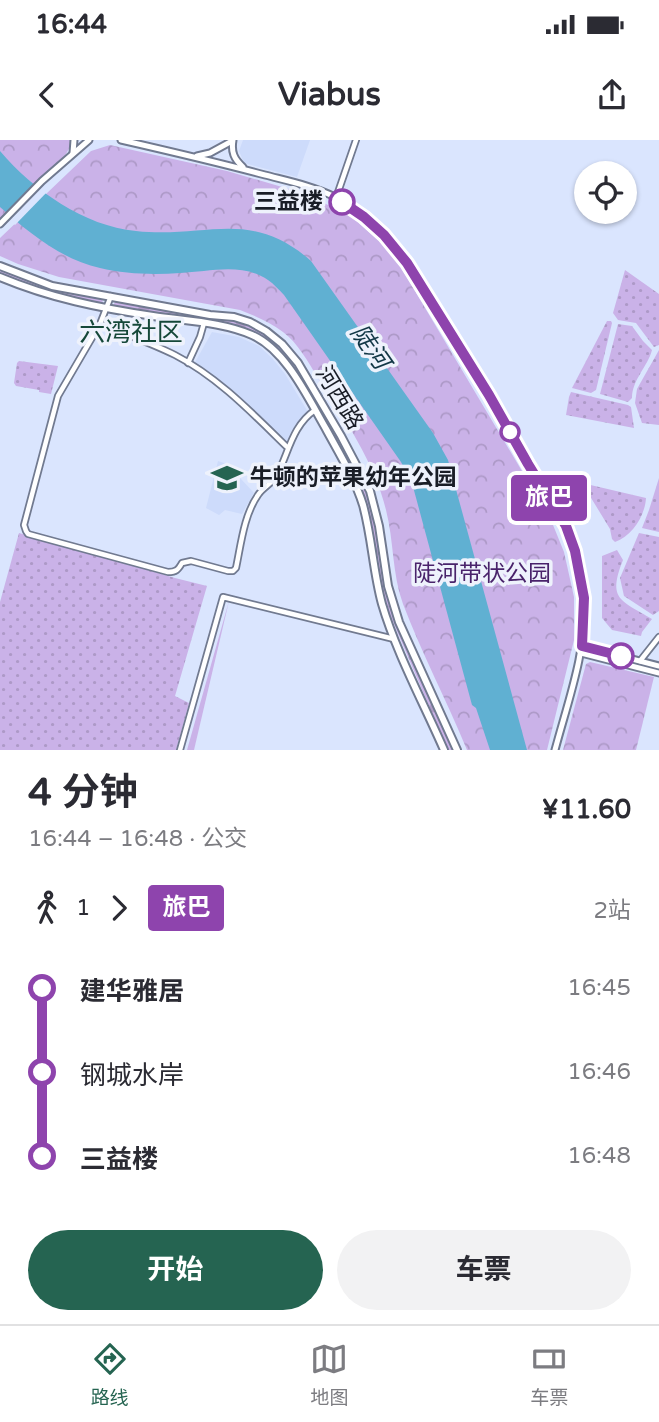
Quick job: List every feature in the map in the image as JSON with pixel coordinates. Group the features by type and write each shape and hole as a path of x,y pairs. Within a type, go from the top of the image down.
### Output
{"main road":[{"name":"河西路","path":"0,266 51,286 250,322 282,344 298,363 322,403 370,491 379,526 388,586 399,622 457,750"},
{"name":"河西路","path":"0,277 44,293 105,309 204,323 253,335 268,345 286,364 344,462 362,501 382,605 444,750"},
{"path":"315,410 322,403"}],"street":[{"path":"73,153 74,140"},
{"path":"0,224 89,140"},
{"path":"121,140 246,170 337,198 384,235 407,263 566,526 575,551 584,598 581,650 555,750"},
{"path":"337,198 356,140"},
{"path":"194,157 210,153 232,141 232,152 246,170"},
{"path":"111,296 100,324 58,396 24,525 28,534 168,572 178,570 182,563 187,561 233,571 236,568 247,517 259,493 273,482 287,447 304,417 315,410"},
{"path":"188,363 201,337 204,323"},
{"path":"100,324 147,342 188,363 232,395 287,447"},
{"path":"180,750 223,597 395,639"},
{"path":"640,661 659,637"},
{"path":"581,650 659,666"},
{"path":"581,650 659,673"}],"shaded area":[{"path":"243,140 310,140 297,177 244,163 239,151"},
{"path":"212,332 239,337 259,346 285,374 308,412 291,447 232,392 194,364"},
{"name":"牛顿的苹果幼年公园","path":"218,461 227,464 254,493 242,514 225,510 219,515 206,508"}],"green space":[{"path":"0,140 70,140 71,144 66,154 0,220"},
{"name":"陡河带状公园","path":"110,145 227,171 306,194 352,217 387,248 399,264 551,520 564,552 574,597 574,640 547,750 467,750 403,604 386,510 367,458 302,353 288,336 268,322 240,310 59,277 0,256 0,238 91,151"},
{"path":"625,270 659,294 659,345 654,347 636,323 618,320 613,313"},
{"path":"0,271 59,290 102,298 103,304 57,294"},
{"path":"116,300 248,326 273,341 282,351 300,373 316,402 283,356 252,333 237,326 113,306"},
{"path":"607,321 612,323 596,390 591,393 572,388"},
{"path":"618,324 632,326 652,350 628,402 600,394"},
{"path":"659,350 659,425 642,423 635,403 637,389"},
{"path":"19,361 58,366 51,394 16,386 14,383"},
{"path":"571,392 628,405 631,407 634,428 566,415"},
{"path":"321,409 366,493 378,533 385,587 393,614 452,750 448,750 390,615 379,579 373,529 362,491"},
{"path":"659,478 659,532 642,528"},
{"path":"582,483 646,498 640,518 627,535 615,542 612,539 610,529"},
{"path":"19,533 207,586 175,696 189,703 176,750 0,750 0,602"},
{"path":"639,533 659,537 659,611 653,615 624,596 620,578"},
{"path":"617,550 623,560 616,583 620,597 625,603 652,619 641,636 612,630 602,618 602,556"},
{"path":"229,601 194,750 187,750"},
{"path":"590,662 654,677 636,750 563,750 586,664"}],"water":[{"name":"陡河","path":"0,151 44,192 97,222 136,231 247,230 268,235 289,245 311,261 433,433 448,460 527,750 490,750 476,708 472,705 412,483 401,462 284,295 268,280 247,271 225,269 139,274 100,268 72,259 34,235 0,207"}],"pier":[{"path":"37,182 48,191 15,225 4,215"}],"bus line":[{"name":"旅巴","path":"342,202 384,235 407,263 566,526 575,551 584,598 582,646 621,656"}],"place":[{"name":"三益楼","path":"342,202"},
{"name":"牛顿的苹果幼年公园","path":"227,478"}],"district":[{"name":"六湾社区","path":"131,332"}]}
